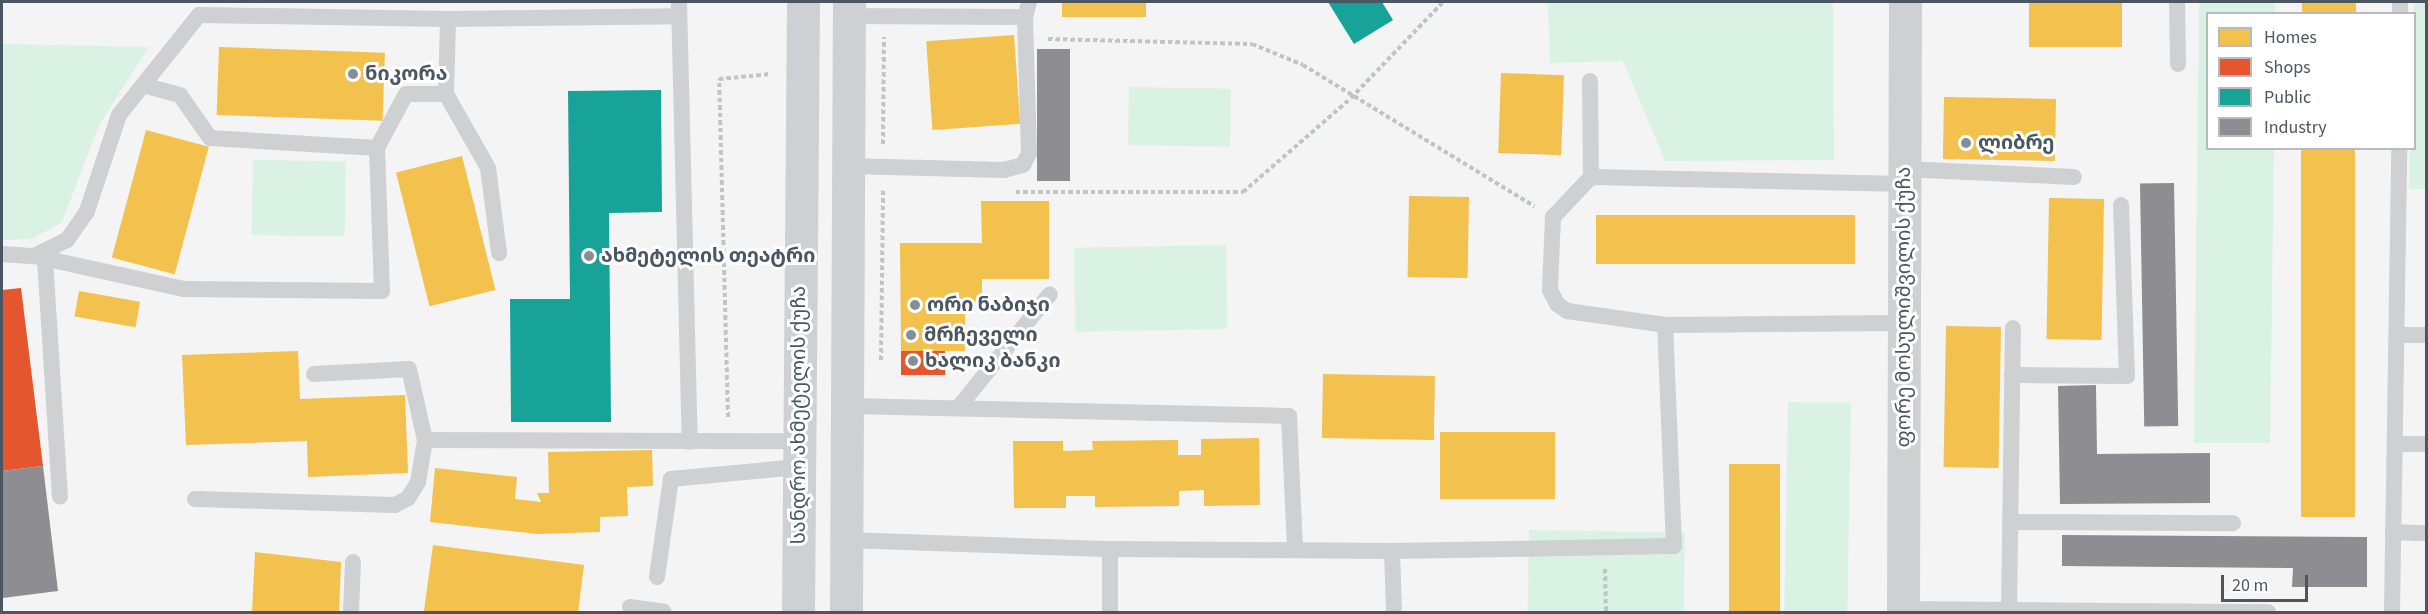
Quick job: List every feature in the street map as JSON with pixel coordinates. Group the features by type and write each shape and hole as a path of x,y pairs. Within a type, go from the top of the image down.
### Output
{"main road":[{"name":"სანდრო ახმეტელის ქუჩა","path":"798,612 803,2"},
{"path":"846,612 849,9"},
{"path":"798,443 848,414"}],"street":[{"name":"ფორე მოსულიშვილის ქუჩა","path":"1903,611 1905,2"}],"lane":[{"path":"2177,2 2178,63"},
{"path":"40,258 67,240 87,211 119,115 199,8 448,19 679,9 690,442"},
{"path":"848,166 1004,170 1023,165 1029,153 1027,9 849,9"},
{"path":"448,19 446,94 488,168 499,253"},
{"path":"1590,81 1591,177 1553,217 1550,290 1557,304 1567,311 1665,325 1904,323"},
{"path":"143,85 180,95 210,138 377,147"},
{"path":"2,254 40,258 184,289 382,291 377,147 406,94 446,94"},
{"path":"2392,612 2399,150"},
{"path":"1591,177 2074,177"},
{"path":"2012,375 2127,376 2121,205"},
{"path":"40,258 60,497"},
{"path":"958,408 1050,294"},
{"path":"847,540 1110,549 1392,551 1674,546 1665,325"},
{"path":"2009,610 2013,328"},
{"path":"2397,335 2427,335"},
{"path":"195,499 395,505 408,498 418,482 425,440 409,369 314,374"},
{"path":"848,414 958,408 1289,416 1295,550"},
{"path":"425,440 798,443"},
{"path":"657,577 671,479 798,443"},
{"path":"2395,444 2427,444"},
{"path":"2010,522 2233,523"},
{"path":"2393,532 2427,533"},
{"path":"1110,549 1110,612"},
{"path":"1392,551 1394,612"},
{"path":"351,612 353,562"},
{"path":"630,607 664,612"},
{"path":"1903,611 2268,612"}],"path":[{"path":"1003,192 1243,192 1351,98 1443,2"},
{"path":"1027,39 1252,44 1303,66 1351,98 1553,217"},
{"path":"729,441 719,79 771,76 771,65"},
{"path":"884,192 895,192"},
{"path":"1604,547 1606,612"}],"green space":[{"path":"1548,2 1833,2 1834,160 1665,161 1623,61 1550,63"},
{"path":"2199,2 2275,2 2275,12 2206,12 2206,150 2274,150 2270,443 2194,443"},
{"path":"2414,2 2426,2 2426,189 2409,189 2410,150 2416,150 2416,12 2414,12"},
{"path":"2,44 149,47 99,125 62,222 32,239 2,240"},
{"path":"1129,87 1231,89 1230,147 1128,145"},
{"path":"253,160 346,162 345,237 252,235"},
{"path":"1226,245 1227,329 1075,332 1074,248"},
{"path":"1788,402 1851,403 1847,612 1784,612"},
{"path":"1529,530 1685,533 1684,612 1528,612"}],"building: Homes":[{"path":"1062,2 1146,2 1146,17 1062,17"},
{"path":"2029,2 2122,2 2122,47 2029,47"},
{"path":"2302,2 2356,2 2356,12 2302,12"},
{"path":"1014,35 1020,124 932,130 926,41"},
{"path":"219,47 385,53 383,121 217,115"},
{"path":"1501,73 1564,75 1561,155 1498,153"},
{"path":"1944,97 2056,99 2055,161 1943,159"},
{"path":"146,130 209,147 175,274 112,258"},
{"path":"2301,150 2355,150 2355,517 2301,517"},
{"path":"462,156 495,290 429,306 396,172"},
{"path":"1409,196 1469,197 1468,278 1408,277"},
{"path":"2049,198 2104,199 2102,340 2047,339"},
{"path":"981,201 1049,201 1049,279 982,279 982,302 965,302 965,351 901,351 900,243 982,243"},
{"path":"1596,215 1855,215 1855,264 1596,264"},
{"path":"79,291 140,302 136,327 74,317"},
{"path":"1946,326 2001,327 1999,468 1944,467"},
{"path":"298,351 300,399 405,395 408,473 308,477 307,441 186,445 182,355"},
{"path":"1323,374 1435,376 1434,440 1322,438"},
{"path":"1440,432 1555,432 1555,499 1440,499"},
{"path":"1259,438 1260,505 1204,506 1204,490 1179,491 1179,506 1095,507 1095,496 1066,496 1066,508 1014,508 1013,441 1063,441 1063,451 1093,450 1092,441 1178,440 1178,455 1201,455 1201,439"},
{"path":"652,450 653,486 627,487 628,516 600,517 600,532 538,534 430,522 435,468 517,477 515,499 541,502 537,493 549,493 548,452"},
{"path":"1729,464 1780,464 1780,612 1729,612"},
{"path":"433,545 584,565 578,612 424,611"},
{"path":"255,552 341,562 339,612 252,612"}],"building: Shops":[{"path":"21,288 43,466 2,471 2,290"},
{"path":"901,351 945,351 945,375 901,375"}],"building: Public":[{"path":"1328,2 1382,2 1393,20 1354,44"},
{"name":"ახმეტელის თეატრი","path":"661,90 662,212 609,213 611,422 511,422 510,299 570,299 568,91"}],"building: Industry":[{"path":"1037,49 1070,49 1070,181 1037,181"},
{"path":"2174,183 2178,426 2144,427 2140,184"},
{"path":"2096,385 2097,454 2210,453 2210,503 2060,504 2058,386"},
{"path":"43,466 58,591 3,598 2,471"},
{"path":"2062,535 2367,537 2367,587 2292,587 2293,568 2062,566"}],"place":[{"name":"ნიკორა","path":"353,74"},
{"name":"ლიბრე","path":"1966,143"},
{"name":"ახმეტელის თეატრი","path":"589,256"},
{"name":"ორი ნაბიჯი","path":"915,305"},
{"name":"მრჩეველი","path":"911,335"},
{"name":"ხალიკ ბანკი","path":"913,361"}]}
